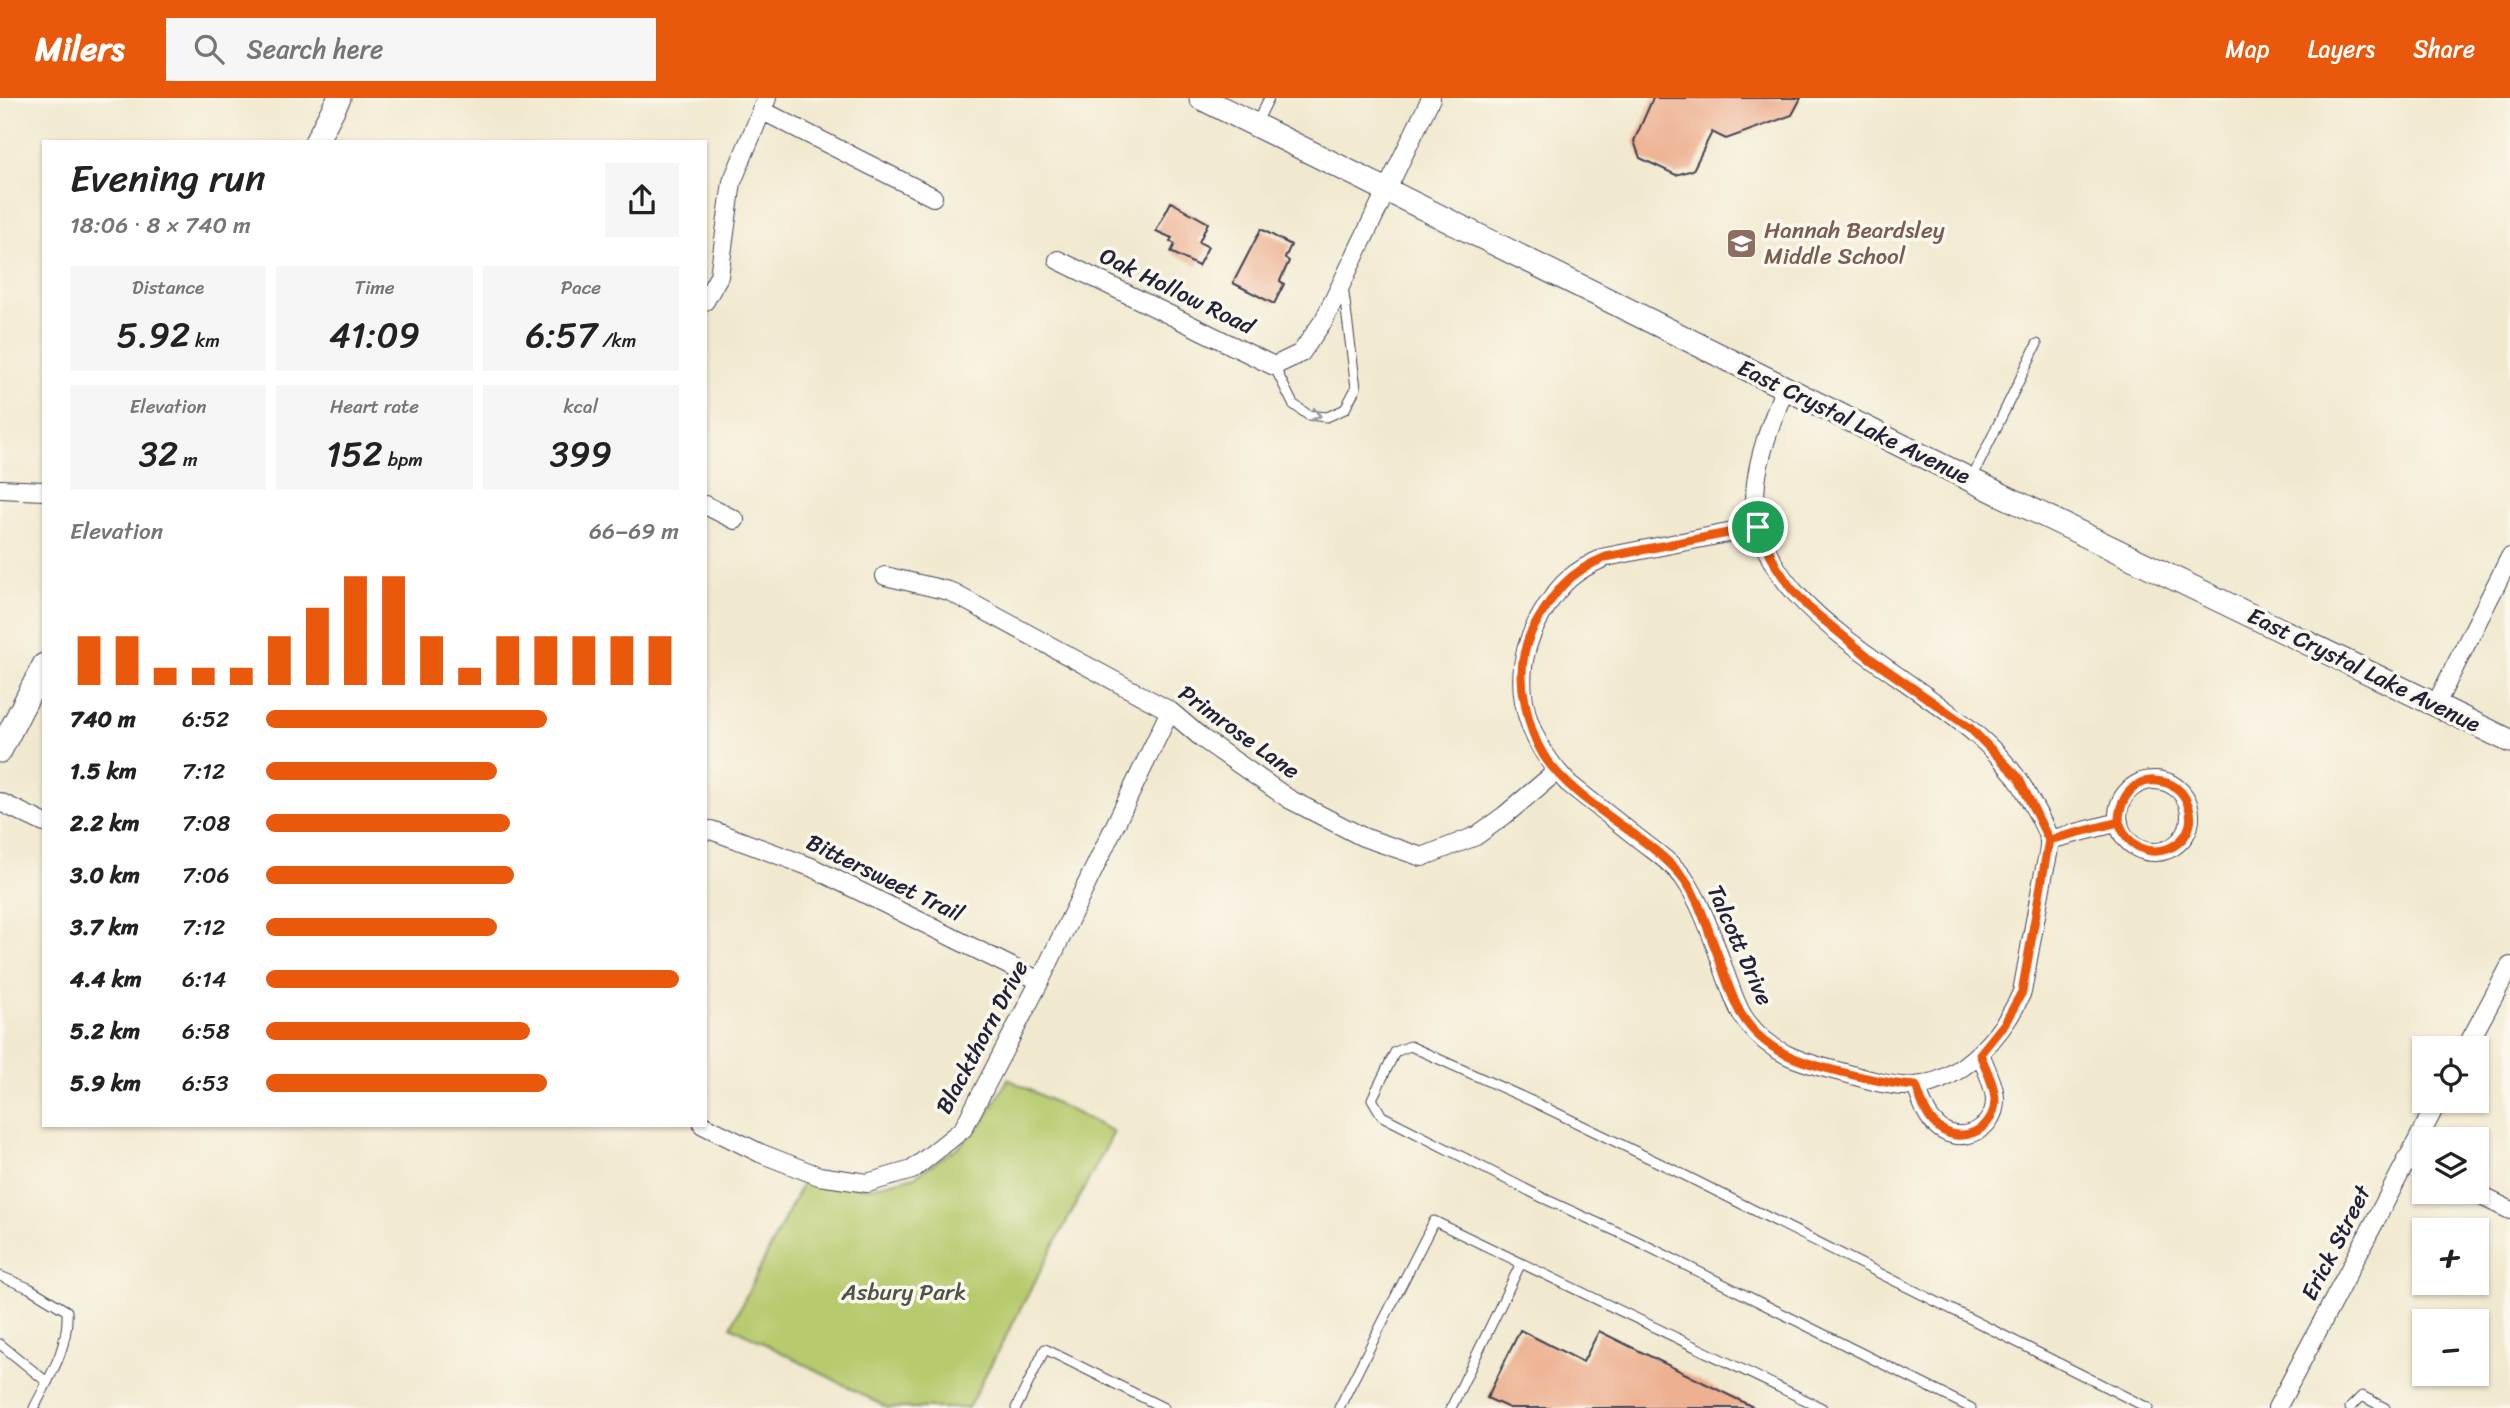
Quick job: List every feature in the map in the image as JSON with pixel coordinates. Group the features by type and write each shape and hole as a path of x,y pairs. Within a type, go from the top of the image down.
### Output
{"street":[{"path":"317,140 339,98"},
{"path":"1274,366 1301,353 1324,320 1431,98"},
{"name":"East Crystal Lake Avenue","path":"1215,101 1256,125 1971,480 2510,741"},
{"path":"707,297 719,276 732,182 764,104 933,197"},
{"name":"Oak Hollow Road","path":"1058,261 1274,366"},
{"path":"1784,387 1760,457 1755,485 1758,527 1776,566 1790,587 1808,607 1871,659 1970,728 2018,777 2049,840 2119,822"},
{"path":"0,489 42,491"},
{"path":"707,506 735,520"},
{"name":"Talcott Drive","path":"1758,527 1606,557 1586,565 1563,583 1530,635 1522,670 1522,692 1536,741 1544,756 1568,783 1667,861 1682,877 1701,912 1740,1012 1765,1043 1780,1054 1798,1061 1893,1085 1916,1086 1950,1073 1980,1054 2005,1023 2022,992 2049,840"},
{"path":"2436,704 2510,557"},
{"name":"Primrose Lane","path":"885,576 949,591 1170,711 1203,739 1289,799 1363,838 1422,857 1476,836 1557,771"},
{"path":"0,751 42,669"},
{"name":"Blackthorn Drive","path":"707,1127 760,1153 819,1175 867,1183 912,1170 963,1129 1040,981 1170,711"},
{"path":"2153,780 2176,787 2189,807 2188,831 2172,848 2162,852 2139,849 2123,833 2119,822 2119,810 2130,789 2153,780"},
{"path":"0,802 42,822"},
{"name":"Bittersweet Trail","path":"707,831 811,867 1040,981"},
{"path":"2472,1036 2510,966"},
{"path":"1916,1086 1928,1116 1941,1130 1958,1136 1976,1133 1987,1122 1995,1104 1995,1095 1980,1054"},
{"name":"Erick Street","path":"2277,1408 2431,1113"},
{"path":"2406,1159 2412,1162"},
{"path":"2489,1200 2510,1210"}],"lane":[{"path":"1256,125 1269,98"},
{"path":"1274,366 1293,404 1308,415 1327,418 1345,409 1356,388 1342,281"},
{"path":"1971,480 2037,344"},
{"path":"1971,1408 1382,1116 1372,1099 1395,1052 1410,1046 1536,1103 2148,1408"},
{"path":"1339,1408 1434,1221 1822,1408"},
{"path":"1451,1408 1521,1263"},
{"path":"0,1276 29,1288 67,1311 68,1328 62,1352 34,1408"},
{"path":"0,1344 47,1382"},
{"path":"1016,1408 1045,1349 1164,1408"},
{"path":"2350,1408 2362,1396 2385,1408"}],"green space":[{"name":"Asbury Park","path":"1008,1079 1114,1132 968,1408 888,1408 731,1326 804,1180 869,1188 915,1176 961,1145 985,1120"}],"building":[{"path":"1653,98 1801,98 1792,115 1726,139 1712,132 1693,170 1676,175 1640,158 1634,141"},
{"path":"1171,202 1208,223 1199,242 1208,247 1198,266 1171,252 1175,244 1170,241 1172,238 1156,231"},
{"path":"1261,229 1291,245 1285,258 1289,261 1280,281 1284,284 1274,304 1233,283"},
{"path":"1520,1330 1583,1362 1599,1331 1755,1408 1509,1408 1487,1398"}],"place":[{"name":"Hannah Beardsley Middle School","path":"1741,243"}],"route":[{"path":"1758,527 1606,557 1586,565 1563,583 1534,627 1524,656 1522,692 1536,741 1544,756 1568,783 1667,861 1682,877 1697,902 1740,1012 1765,1043 1780,1054 1798,1061 1893,1085 1916,1086 1928,1116 1941,1130 1958,1136 1976,1133 1993,1113 1995,1104 1995,1095 1980,1054 2005,1023 2022,992 2049,840 2119,822 2123,833 2139,849 2162,852 2172,848 2188,831 2189,807 2176,787 2153,780 2130,789 2119,810 2119,822 2049,840 2018,777 1970,728 1871,659 1808,607 1776,566 1758,527"}]}
